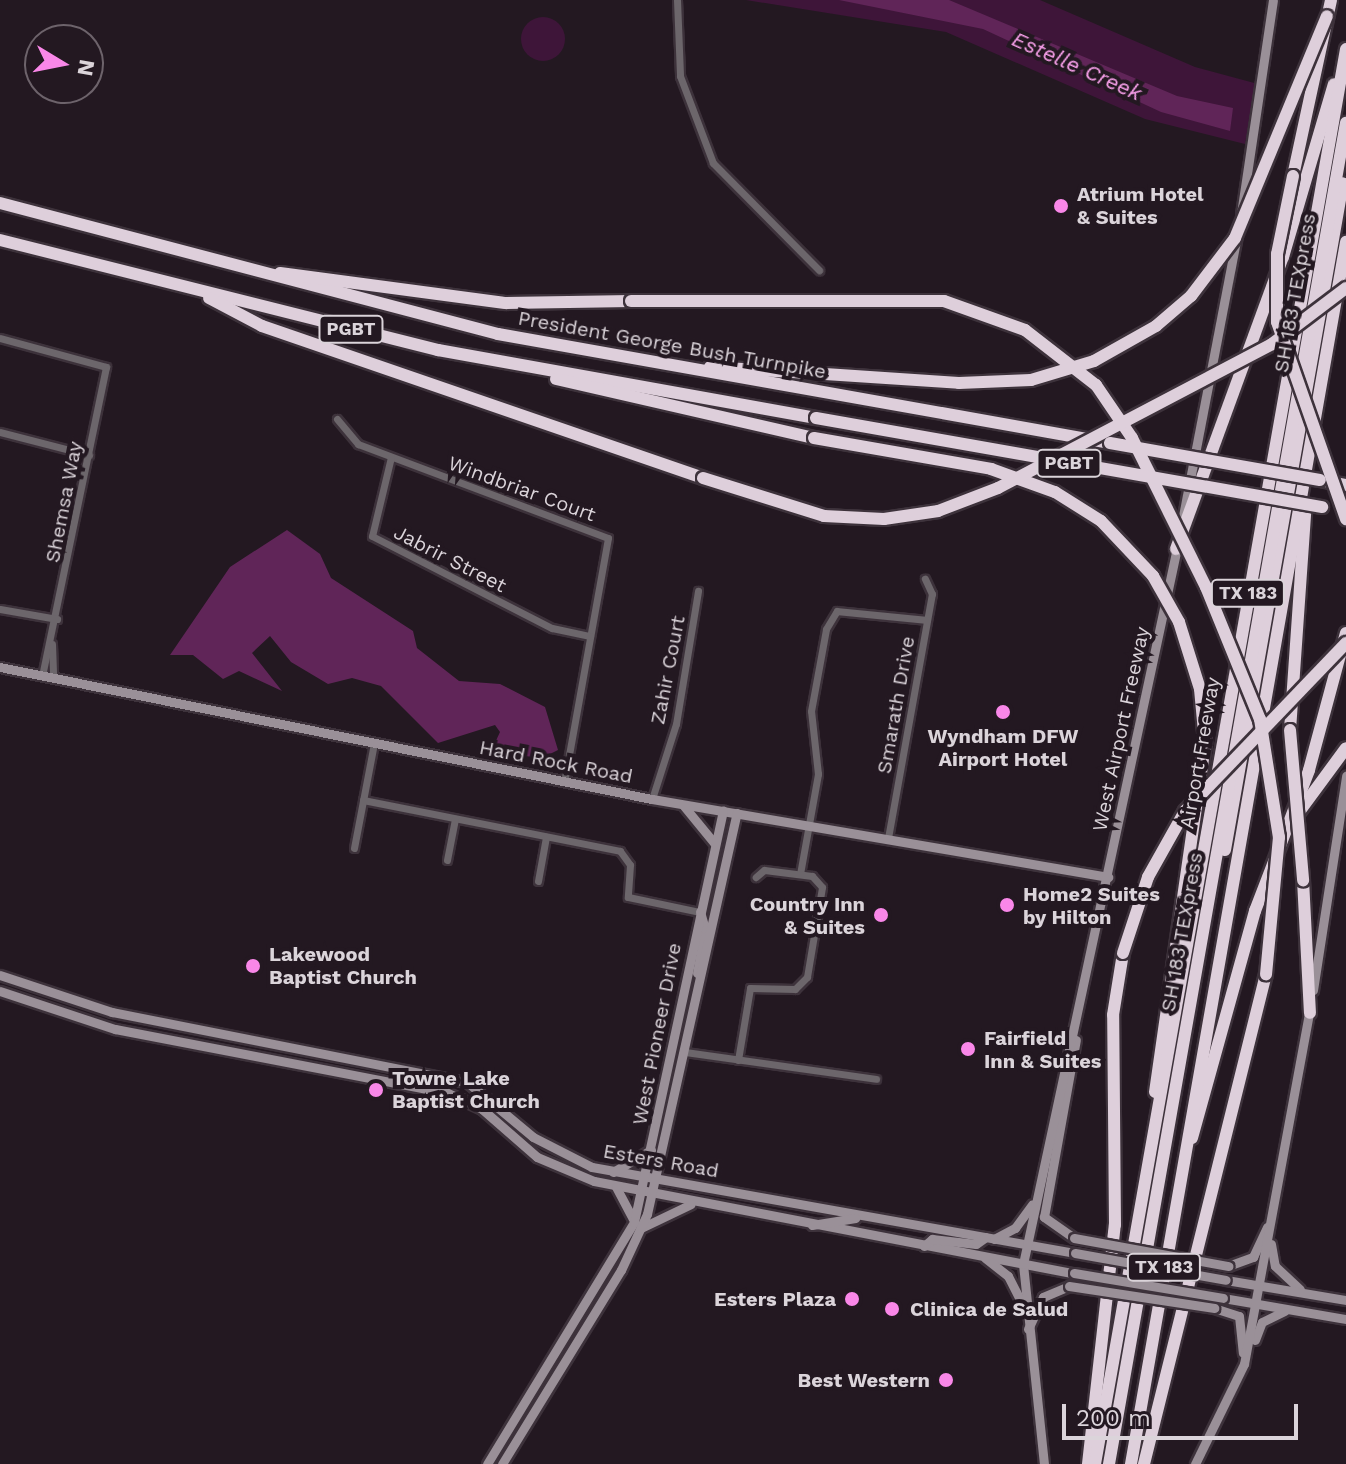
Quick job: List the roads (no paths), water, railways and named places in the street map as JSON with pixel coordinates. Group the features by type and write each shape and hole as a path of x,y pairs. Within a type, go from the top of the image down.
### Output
{"highway":[{"path":"1331,0 1281,230 1275,300 1284,357 1346,519"},
{"path":"671,366 959,383 1031,380 1094,361 1156,326 1191,296 1235,238 1327,16"},
{"path":"1176,549 1283,257 1345,52"},
{"name":"Airport Freeway","path":"1095,1464 1345,52"},
{"name":"SH 183 TEXpress","path":"1109,1464 1346,123"},
{"name":"SH 183 TEXpress","path":"1117,1464 1346,168"},
{"name":"President George Bush Turnpike","path":"0,201 487,332 1346,485"},
{"name":"PGBT","path":"0,242 518,366 1346,511"},
{"name":"TX 183","path":"1131,1464 1346,242"},
{"path":"250,270 506,303 944,301 1025,330 1096,385 1132,438 1206,587 1260,719 1279,837 1266,974 1144,1464"},
{"path":"184,287 262,326 703,478 834,517 938,511 998,488 1272,344 1346,288"},
{"path":"518,366 591,390 814,438 991,469 1055,492 1101,521 1153,576 1179,622 1200,689 1205,743 1156,1065 1155,1131"},
{"path":"1308,464 1290,730 1310,1013"},
{"path":"1183,1163 1259,898 1288,827 1346,633"},
{"path":"1088,1464 1115,1225 1112,1026 1123,953 1148,877 1185,811 1346,643"},
{"path":"1288,827 1346,748"}],"main road":[{"name":"West Airport Freeway","path":"1044,1464 1027,1333 1023,1264 1176,549 1265,90 1273,0"},
{"name":"Hard Rock Road","path":"0,667 683,805 1108,877"},
{"path":"1244,1364 1258,1303 1310,1013 1346,776"},
{"path":"683,805 715,844"},
{"name":"West Pioneer Drive","path":"502,1464 653,1195 651,1150 723,811"},
{"name":"West Pioneer Drive","path":"487,1464 637,1225 642,1192 651,1178 678,1084 737,813"},
{"path":"1333,847 1346,816"},
{"path":"699,988 705,918 700,912"},
{"name":"Esters Road","path":"0,975 112,1012 467,1082 556,1153 612,1172 1346,1300"},
{"name":"Esters Road","path":"0,991 99,1025 416,1085 482,1109 563,1172 653,1195 1023,1264 1346,1319"},
{"path":"1075,1029 1077,1060 1044,1217 1074,1238 1228,1266 1253,1257 1275,1209"},
{"path":"675,1030 678,1084"},
{"path":"293,1061 295,1049"},
{"path":"416,1085 418,1072"},
{"path":"612,1172 651,1150"},
{"path":"613,1185 628,1199 637,1225 694,1204"},
{"path":"924,1246 932,1239 976,1244 990,1238 1021,1222 1039,1191"},
{"path":"815,1207 812,1225 866,1216"},
{"path":"924,1246 927,1227"},
{"path":"1270,1233 1284,1278 1319,1296"},
{"path":"983,1256 1008,1276 1025,1309"},
{"path":"1027,1333 1043,1297 1069,1286 1214,1308 1244,1324 1244,1364"},
{"path":"1195,1464 1262,1322 1291,1310"}],"street":[{"path":"677,0 680,76 713,163 819,270"},
{"name":"Shemsa Way","path":"0,338 106,367 48,677"},
{"name":"Windbriar Court","path":"337,419 358,444 608,538 564,782"},
{"path":"0,432 89,455"},
{"name":"Jabrir Street","path":"391,457 372,536 552,628 590,636"},
{"name":"Smarath Drive","path":"888,838 932,594 925,579"},
{"name":"Zahir Court","path":"652,799 676,724 698,591"},
{"path":"0,609 57,619"},
{"path":"800,874 818,774 813,676 826,629 837,611 927,620"},
{"path":"354,848 374,743"},
{"path":"363,800 620,851 630,865 628,897 700,912"},
{"path":"447,860 455,819"},
{"path":"538,881 546,837"},
{"path":"738,1060 750,988 795,989 807,977 822,887 800,874 764,870 756,877"},
{"path":"685,1052 876,1079"}],"water":[{"name":"Estelle Creek","path":"839,0 949,0 1177,96 1233,108 1230,131 1161,112 983,29"},
{"path":"287,530 320,554 331,578 413,631 417,648 459,681 500,684 545,707 558,750 542,758 500,753 493,747 500,732 495,725 438,743 381,686 352,678 328,684 291,662 270,636 252,653 282,691 239,671 223,679 193,655 170,655 230,567"}],"place":[{"name":"Atrium Hotel & Suites","path":"1061,206"},
{"name":"Wyndham DFW Airport Hotel","path":"1003,712"},
{"name":"Home2 Suites by Hilton","path":"1007,905"},
{"name":"Country Inn & Suites","path":"881,915"},
{"name":"Lakewood Baptist Church","path":"253,966"},
{"name":"Fairfield Inn & Suites","path":"968,1049"},
{"name":"Towne Lake Baptist Church","path":"376,1090"},
{"name":"Esters Plaza","path":"852,1299"},
{"name":"Clinica de Salud","path":"892,1309"},
{"name":"Best Western","path":"946,1380"}]}
